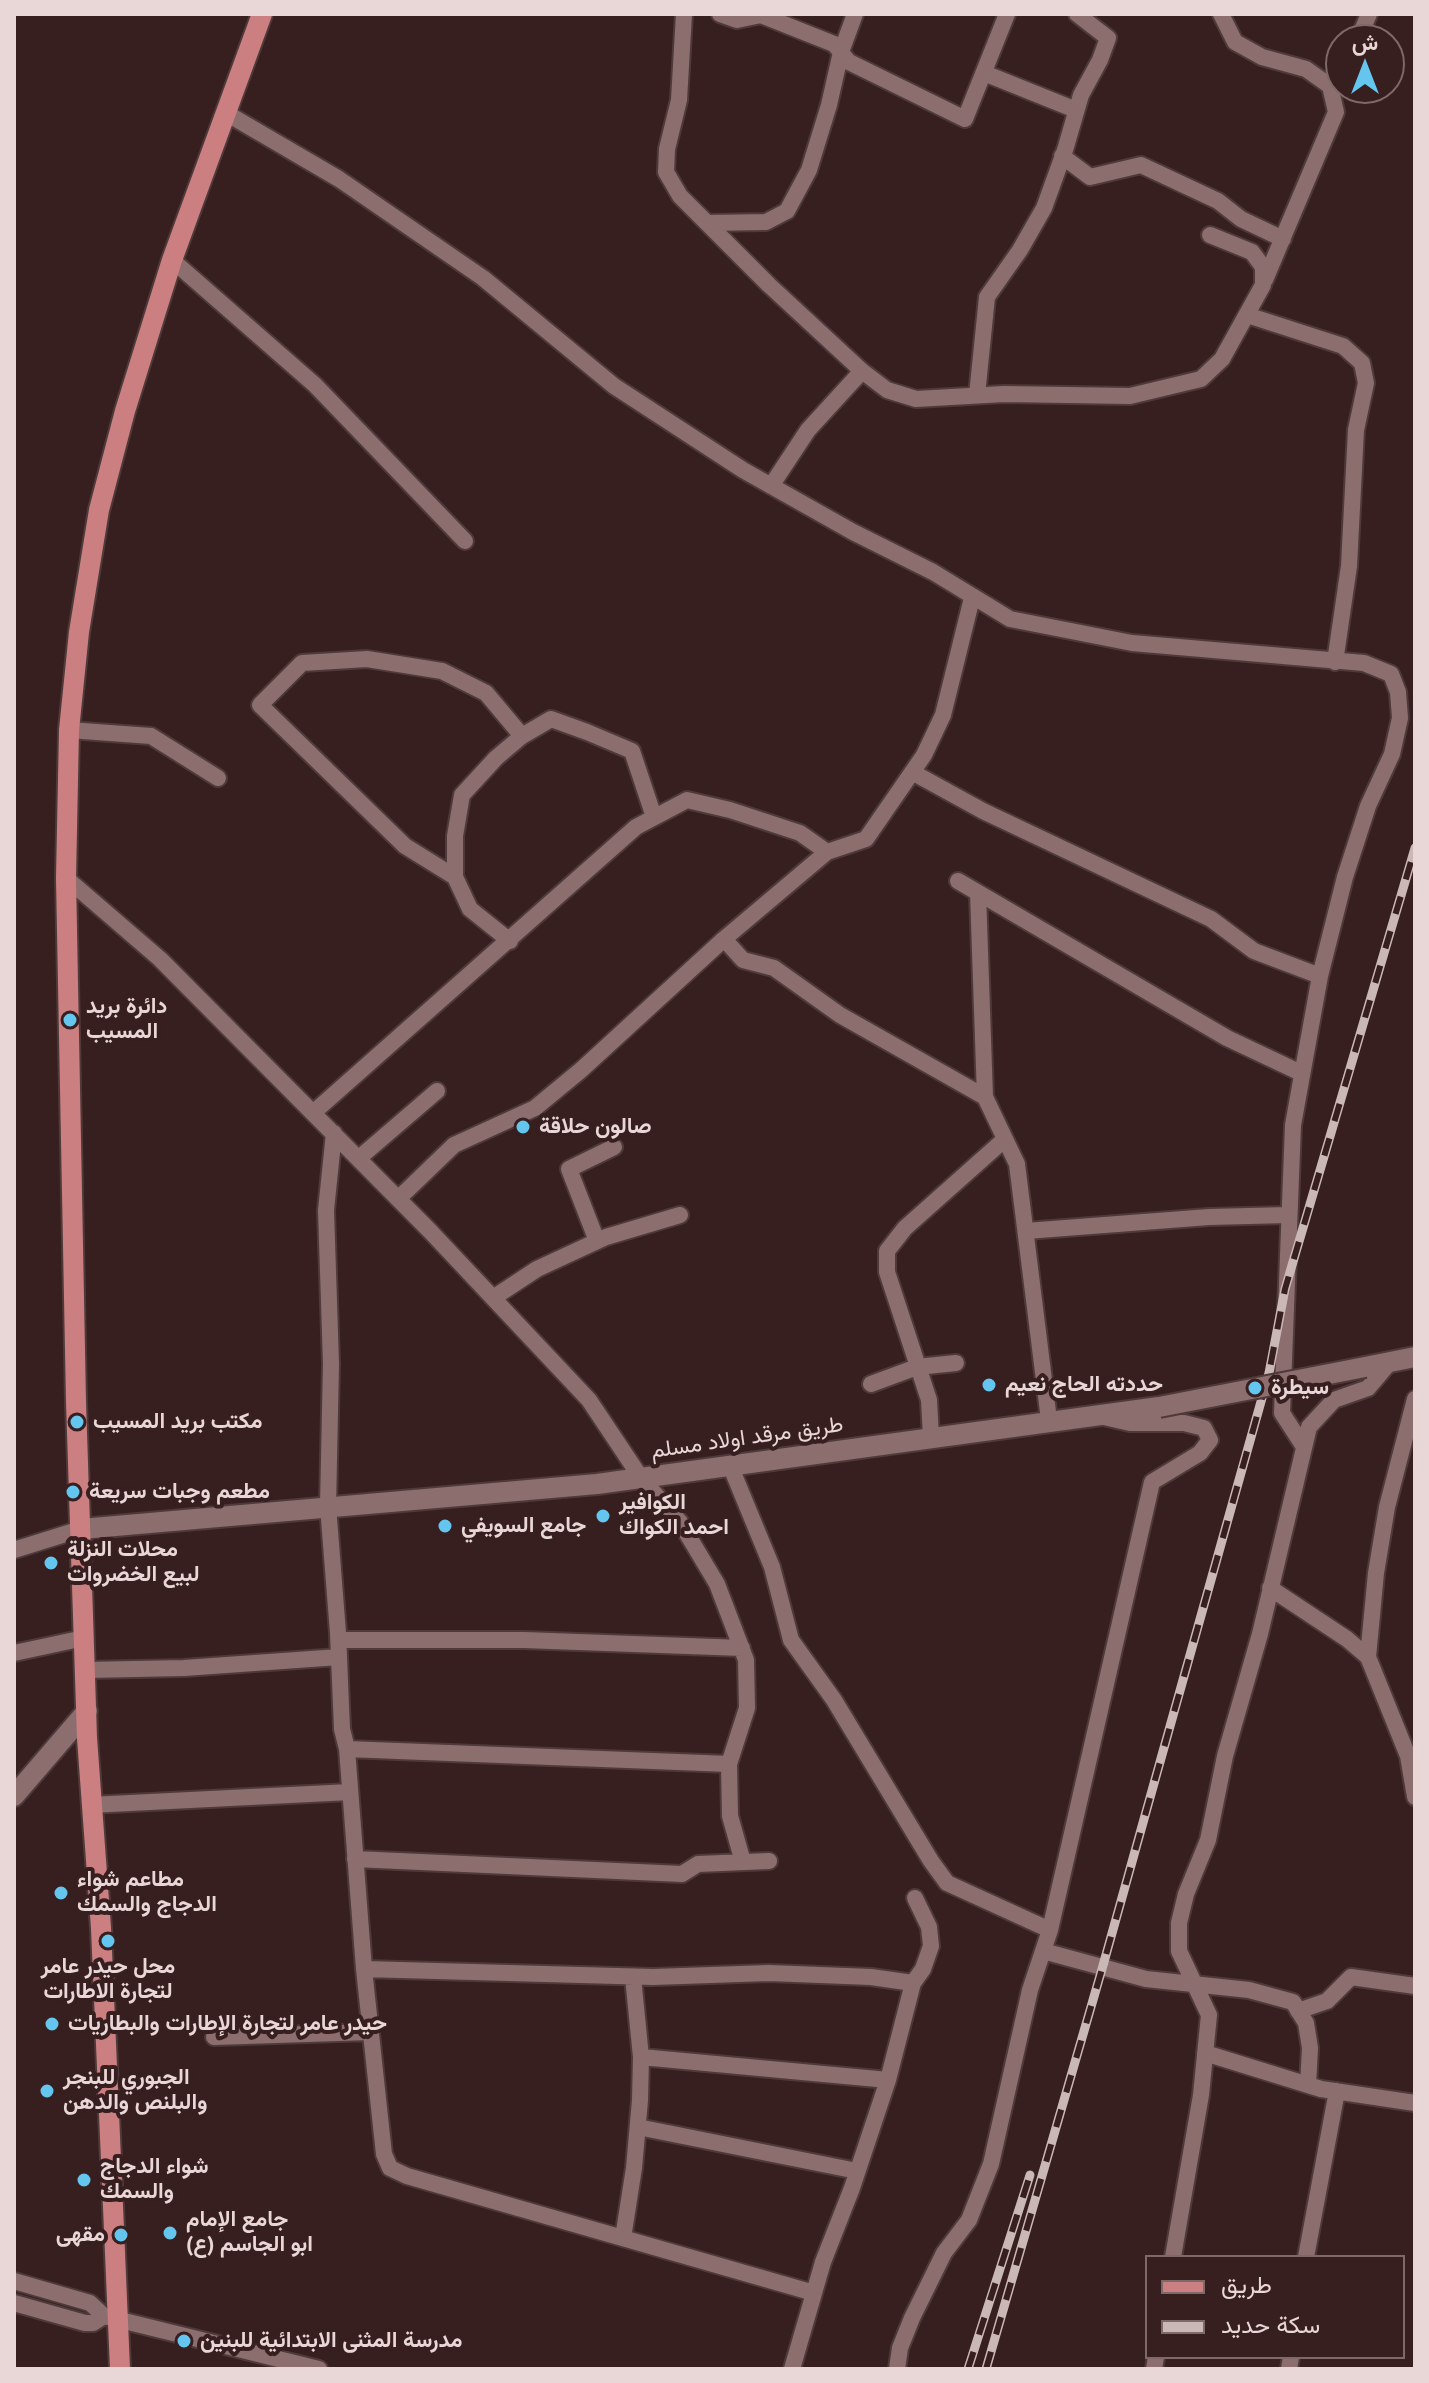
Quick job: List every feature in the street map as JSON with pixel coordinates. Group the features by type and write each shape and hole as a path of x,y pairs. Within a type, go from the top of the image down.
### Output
{"main road":[{"path":"120,2369 111,2317 101,1928 90,1805 76,1402 66,878 69,730 79,632 99,510 125,411 172,260 262,14"}],"street":[{"path":"684,14 679,100 667,149 666,172 680,196 862,371 887,390 916,399 977,395 1130,396 1201,379 1222,359 1263,285 1336,112 1334,104"},
{"path":"720,14 737,20 761,15 834,44 858,68 965,119 1007,14"},
{"path":"707,223 766,222 787,211 809,170 841,52 855,14"},
{"path":"977,395 987,297 1020,250 1044,208 1081,95 1108,38 1077,14"},
{"path":"1221,14 1235,42 1262,57 1306,69 1325,82"},
{"path":"984,73 1076,110"},
{"path":"226,113 339,179 483,278 614,386 771,486 933,572 1010,619 1132,643 1364,663 1391,674 1398,692 1400,718 1392,754 1368,806 1345,877 1320,976 1293,1125 1282,1413 1304,1447"},
{"path":"1062,156 1090,177 1141,165 1205,195 1241,219 1283,239"},
{"path":"1210,235 1252,252 1263,267 1263,285"},
{"path":"172,260 315,385 465,541"},
{"path":"1247,315 1343,346 1362,363 1366,383 1356,430 1349,566 1335,662"},
{"path":"771,486 808,430 862,371"},
{"path":"398,1199 454,1145 535,1108 724,939 827,852 866,839 924,755 943,715 972,598"},
{"path":"455,877 405,846 260,705 302,663 367,659 442,671 486,693 522,736"},
{"path":"510,941 470,909 455,877 455,836 462,795 496,758 522,736 551,719 632,751 654,817"},
{"path":"69,730 151,736 218,778"},
{"path":"912,772 983,811 1211,919 1254,951 1320,976"},
{"path":"314,1112 636,827 687,800 730,810 800,833 827,852"},
{"path":"66,878 160,959 314,1112 493,1298 589,1400 641,1478 680,1522 717,1584 746,1660 747,1708 729,1764 730,1816 743,1862"},
{"path":"958,881 1227,1038 1301,1073"},
{"path":"978,893 985,1097 1017,1164 1049,1420"},
{"path":"724,939 743,960 774,968 840,1015 985,1097"},
{"path":"359,1158 437,1091"},
{"path":"334,1133 326,1210 331,1364 328,1506 342,1729 347,1749 364,1969 384,2154 390,2168 407,2176 814,2293"},
{"path":"931,1437 929,1400 887,1272 887,1251 905,1228 1005,1139"},
{"path":"597,1241 569,1169 614,1147"},
{"path":"493,1298 537,1269 597,1241 680,1215"},
{"path":"1026,1231 1209,1217 1288,1215"},
{"name":"طريق مرقد اولاد مسلم","path":"81,1529 597,1484 1159,1407 1415,1357"},
{"path":"1173,2255 1209,2015 1179,1951 1179,1923 1186,1894 1208,1840 1225,1756 1309,1427 1334,1400 1368,1388 1390,1362"},
{"path":"871,1384 917,1367 956,1363"},
{"path":"1368,1657 1376,1573 1387,1507 1415,1399"},
{"path":"897,2369 900,2348 912,2318 944,2253 969,2220 991,2164 1030,1990 1050,1930 1152,1482 1200,1453 1210,1440 1204,1428 1184,1423 1130,1423 1092,1415"},
{"path":"730,1465 772,1567 791,1640 834,1700 931,1861 947,1883 1050,1930"},
{"path":"14,1550 81,1529"},
{"path":"1270,1588 1347,1639 1368,1657 1408,1756 1415,1797"},
{"path":"14,1653 84,1638"},
{"path":"86,1670 184,1668 339,1648 524,1640 742,1648"},
{"path":"14,1796 87,1711"},
{"path":"347,1749 729,1764"},
{"path":"90,1805 350,1792"},
{"path":"355,1859 682,1874 698,1864 769,1861"},
{"path":"792,2369 823,2262 888,2080 913,1983 923,1969 931,1946 929,1927 915,1898"},
{"path":"1043,1951 1146,1979 1249,1990 1293,2002 1306,2023 1310,2048 1308,2085"},
{"path":"364,1969 633,1977 769,1973 871,1977 913,1983"},
{"path":"623,2238 638,2127 641,2057 633,1977"},
{"path":"1298,2011 1327,2001 1351,1977 1415,1986"},
{"path":"214,2037 370,2032"},
{"path":"1205,2053 1308,2085 1415,2103"},
{"path":"641,2057 888,2080"},
{"path":"1306,2255 1337,2091"},
{"path":"638,2127 857,2171"},
{"path":"14,2281 90,2303 111,2317 319,2369"},
{"path":"14,2303 85,2323 111,2317"}],"railway":[{"path":"986,2369 1269,1373 1285,1289 1415,848"},
{"path":"968,2369 1030,2175"}],"place":[{"name":"دائرة بريد المسيب","path":"70,1020"},
{"name":"صالون حلاقة","path":"523,1127"},
{"name":"حددته الحاج نعيم","path":"989,1385"},
{"name":"سيطرة","path":"1255,1388"},
{"name":"مكتب بريد المسيب","path":"77,1422"},
{"name":"مطعم وجبات سريعة","path":"73,1492"},
{"name":"الكوافير احمد الكواك","path":"603,1516"},
{"name":"جامع السويفي","path":"445,1526"},
{"name":"محلات النزلة لبيع الخضروات","path":"51,1563"},
{"name":"مطاعم شواء الدجاج والسمك","path":"61,1893"},
{"name":"محل حيدر عامر لتجارة الاطارات","path":"108,1941"},
{"name":"حيدر عامر لتجارة الإطارات والبطاريات","path":"52,2024"},
{"name":"الجبوري للبنجر والبلنص والدهن","path":"47,2091"},
{"name":"شواء الدجاج والسمك","path":"84,2180"},
{"name":"جامع الإمام ابو الجاسم (ع)","path":"170,2233"},
{"name":"مقهى","path":"121,2235"},
{"name":"مدرسة المثنى الابتدائية للبنين","path":"184,2341"}]}
